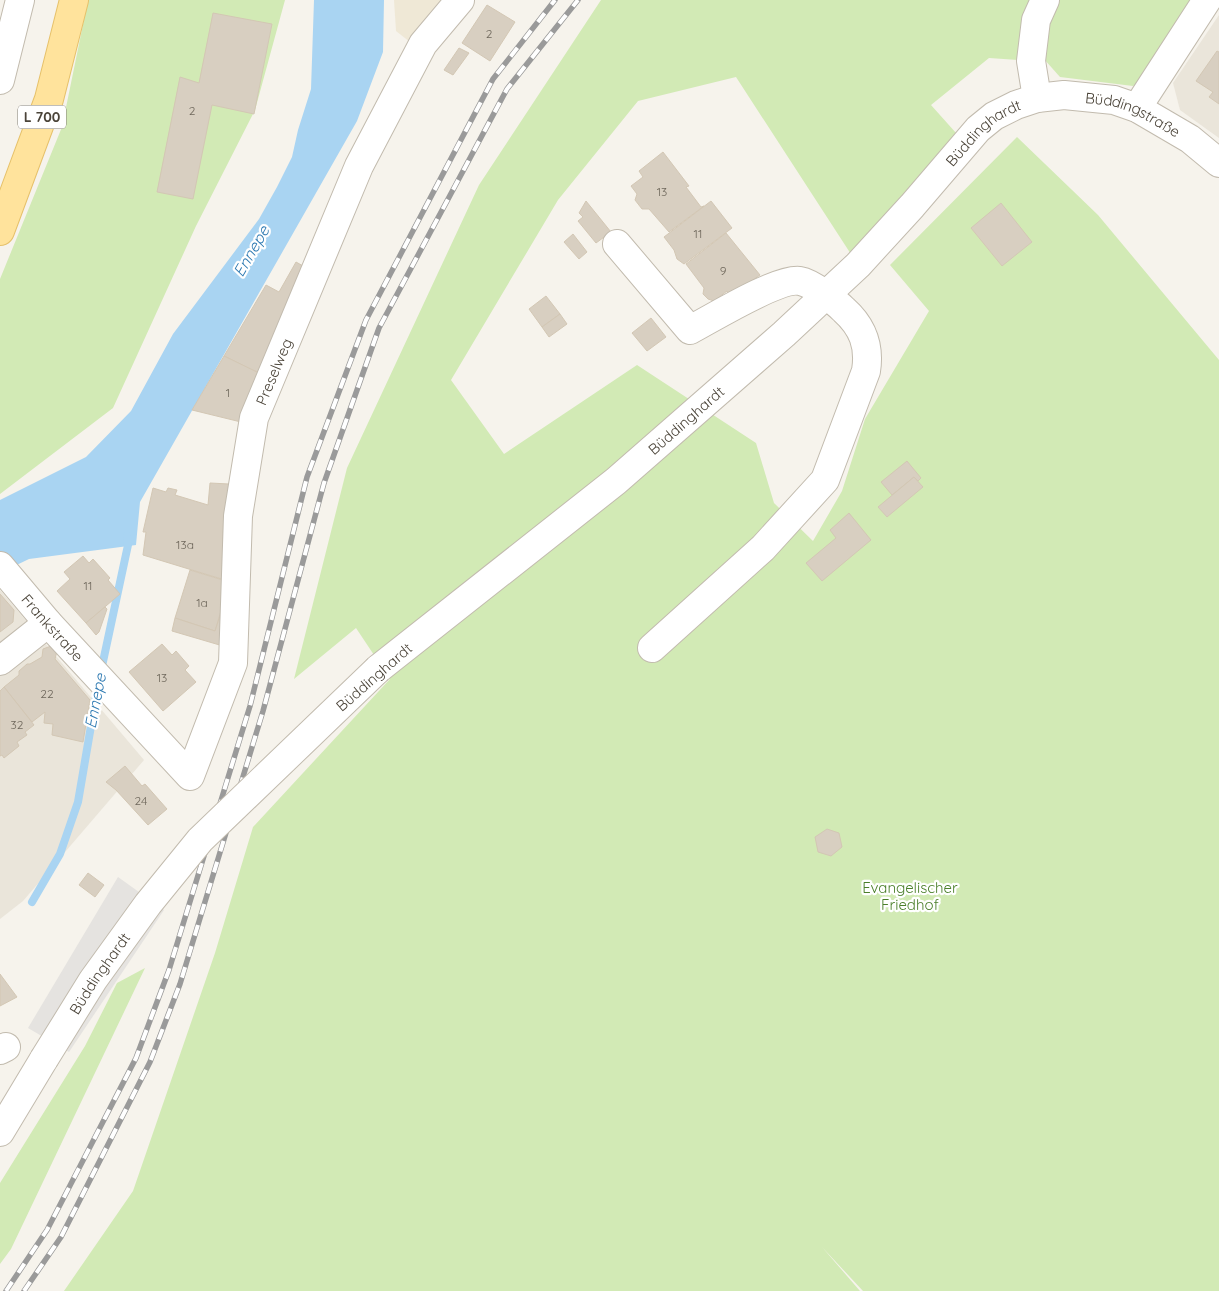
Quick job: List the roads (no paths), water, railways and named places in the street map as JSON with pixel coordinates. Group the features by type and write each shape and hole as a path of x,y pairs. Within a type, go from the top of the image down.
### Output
{"main road":[{"name":"L 700","path":"0,231 49,99 74,0"}],"street":[{"path":"0,80 20,0"},
{"name":"Preselweg","path":"190,776 233,663 238,516 254,418 359,166 423,44 460,0"},
{"name":"Büddinghardt","path":"0,1132 93,980 148,904 200,840 378,669 616,481 828,295 912,206 978,129 994,116 1009,108 1037,98 1030,61 1036,20 1045,0"},
{"path":"1137,108 1207,0"},
{"name":"Büddingstraße","path":"1037,98 1064,95 1090,97 1114,100 1137,108 1190,139 1219,162"},
{"path":"617,244 690,330 775,284 800,280 828,295 847,312 864,333 868,360 856,399 825,480 763,548 652,648"},
{"name":"Frankstraße","path":"5,572 48,623 190,776"},
{"path":"0,661 48,623"}],"water":[{"path":"314,0 384,0 383,52 357,121 140,502 136,545 29,559 0,573 0,500 86,457 131,411 173,334 259,219 277,187 292,157 311,89"}],"waterway":[{"name":"Ennepe","path":"101,671 128,545 127,536"},
{"name":"Ennepe","path":"32,902 60,854 78,802 98,685"}],"railway":[{"path":"6,1291 47,1230 136,1058 169,970 250,706 307,477 366,320 493,79 555,0"},
{"path":"24,1291 61,1237 150,1062 180,984 263,711 324,483 379,328 507,89 578,0"}],"park label":[{"name":"Evangelischer Friedhof","path":"910,896"}]}
